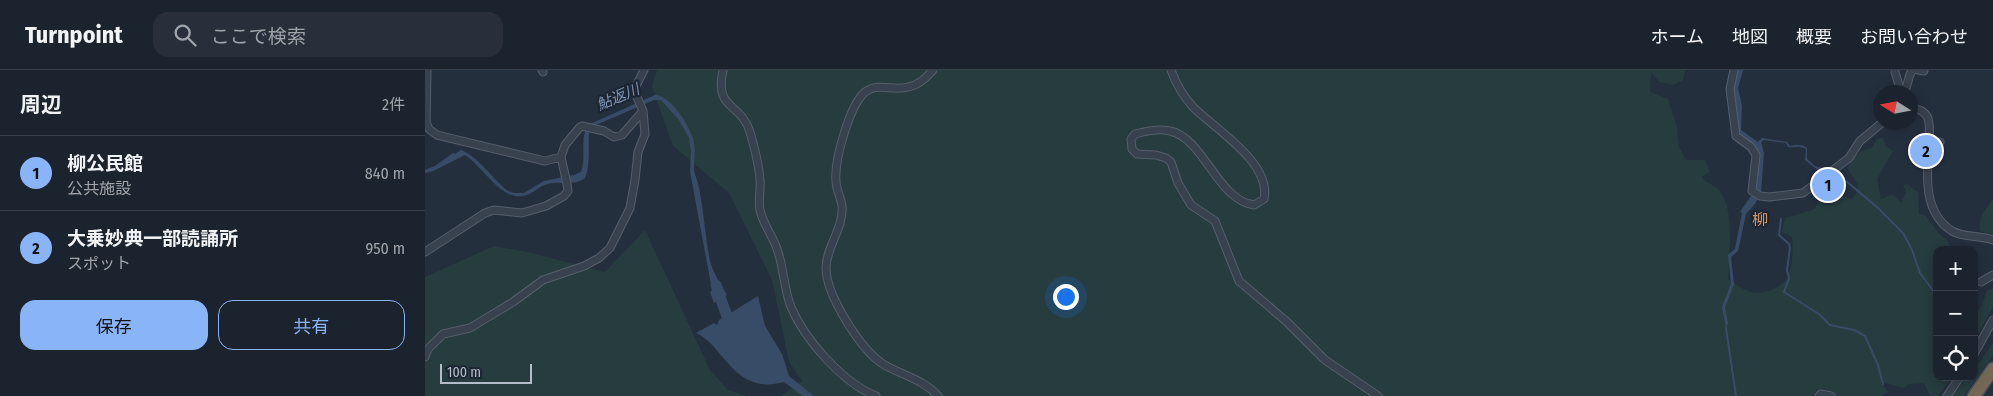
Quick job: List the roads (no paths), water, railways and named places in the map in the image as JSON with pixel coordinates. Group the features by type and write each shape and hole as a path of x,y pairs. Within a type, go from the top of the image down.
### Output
{"highway":[{"path":"1974,396 1993,369"}],"street":[{"path":"427,70 426,122 429,128 437,135 545,161 561,157"},
{"path":"425,357 428,349 443,334 470,328 513,302 543,280 584,266 599,258 610,248 630,208 638,152 645,134 641,106 635,90 644,70"},
{"path":"723,70 722,96 727,104 744,120 751,135 761,181 761,212 777,248 791,308 808,335 835,366 855,385 876,396"},
{"path":"933,70 923,80 908,88 879,86 867,90 855,106 846,128 836,171 835,180 841,200 841,215 826,268 828,283 835,300 870,354 885,365 924,384 938,396"},
{"path":"1171,70 1178,86 1189,101 1253,162 1264,183 1264,199 1253,205 1238,199 1190,144 1175,132 1155,130 1135,134 1131,140 1131,149 1137,154 1156,155 1166,158 1171,162 1178,182 1191,205 1215,220 1239,281 1287,322 1325,360 1378,396"},
{"path":"1734,70 1731,89 1735,115 1734,127 1736,136 1751,147 1756,155 1752,191 1757,194 1780,197 1803,193 1849,158 1860,141 1873,130"},
{"path":"1907,85 1913,70"},
{"path":"1895,72 1899,85"},
{"path":"425,252 494,210 521,214 546,206 564,196 567,191 567,184 561,157 565,145 580,127 604,130 617,138 641,106"},
{"path":"1918,109 1927,116 1930,128 1928,190 1930,204 1936,215 1952,231 1993,240"},
{"path":"1929,146 1940,142"},
{"path":"1981,282 1993,275"},
{"path":"1978,347 1993,322"},
{"path":"1947,396 1957,381"},
{"path":"1819,396 1827,394 1831,396"}],"water":[{"path":"1738,70 1743,70 1738,88 1742,106 1741,130 1758,142 1762,138 1787,142 1790,146 1799,145 1805,147 1807,148 1807,159 1815,166 1829,170 1819,171 1805,160 1806,149 1788,147 1786,143 1764,140 1761,142 1764,153 1761,193 1755,204 1746,214 1738,251 1731,257 1734,284 1725,307 1728,323 1726,328 1722,307 1731,284 1728,255 1735,249 1742,213 1740,212 1755,190 1758,154 1739,135 1733,89"},
{"path":"655,95 661,96 673,105 684,119 693,139 695,151 694,170 701,197 710,261 727,295 714,303 710,292 712,290 690,171 691,151 689,138 679,120 661,100 654,100 591,127 587,172 585,178 580,181 547,184 527,195 515,196 499,188 465,155 425,173 425,170 461,150 480,163 508,191 524,193 544,181 581,172 583,166 583,142 588,125"},
{"path":"758,296 765,326 782,354 789,376 814,396 803,396 784,382 767,384 753,382 732,368 706,339 696,333 714,323 717,325 719,320"}],"waterway":[{"path":"1846,181 1878,208 1903,233 1912,250 1920,273 1933,291"},
{"path":"1781,219 1779,235 1789,244 1790,248 1787,270 1789,278 1784,292 1819,314 1830,325 1854,330 1865,336 1878,365 1883,384"},
{"name":"鮎返川","path":"716,285 731,328"},
{"path":"1726,328 1736,396"}],"place":[{"name":"大乗妙典一部読誦所","path":"1926,151"},
{"name":"柳公民館","path":"1828,185"}],"district":[{"name":"柳","path":"1760,219"}]}
